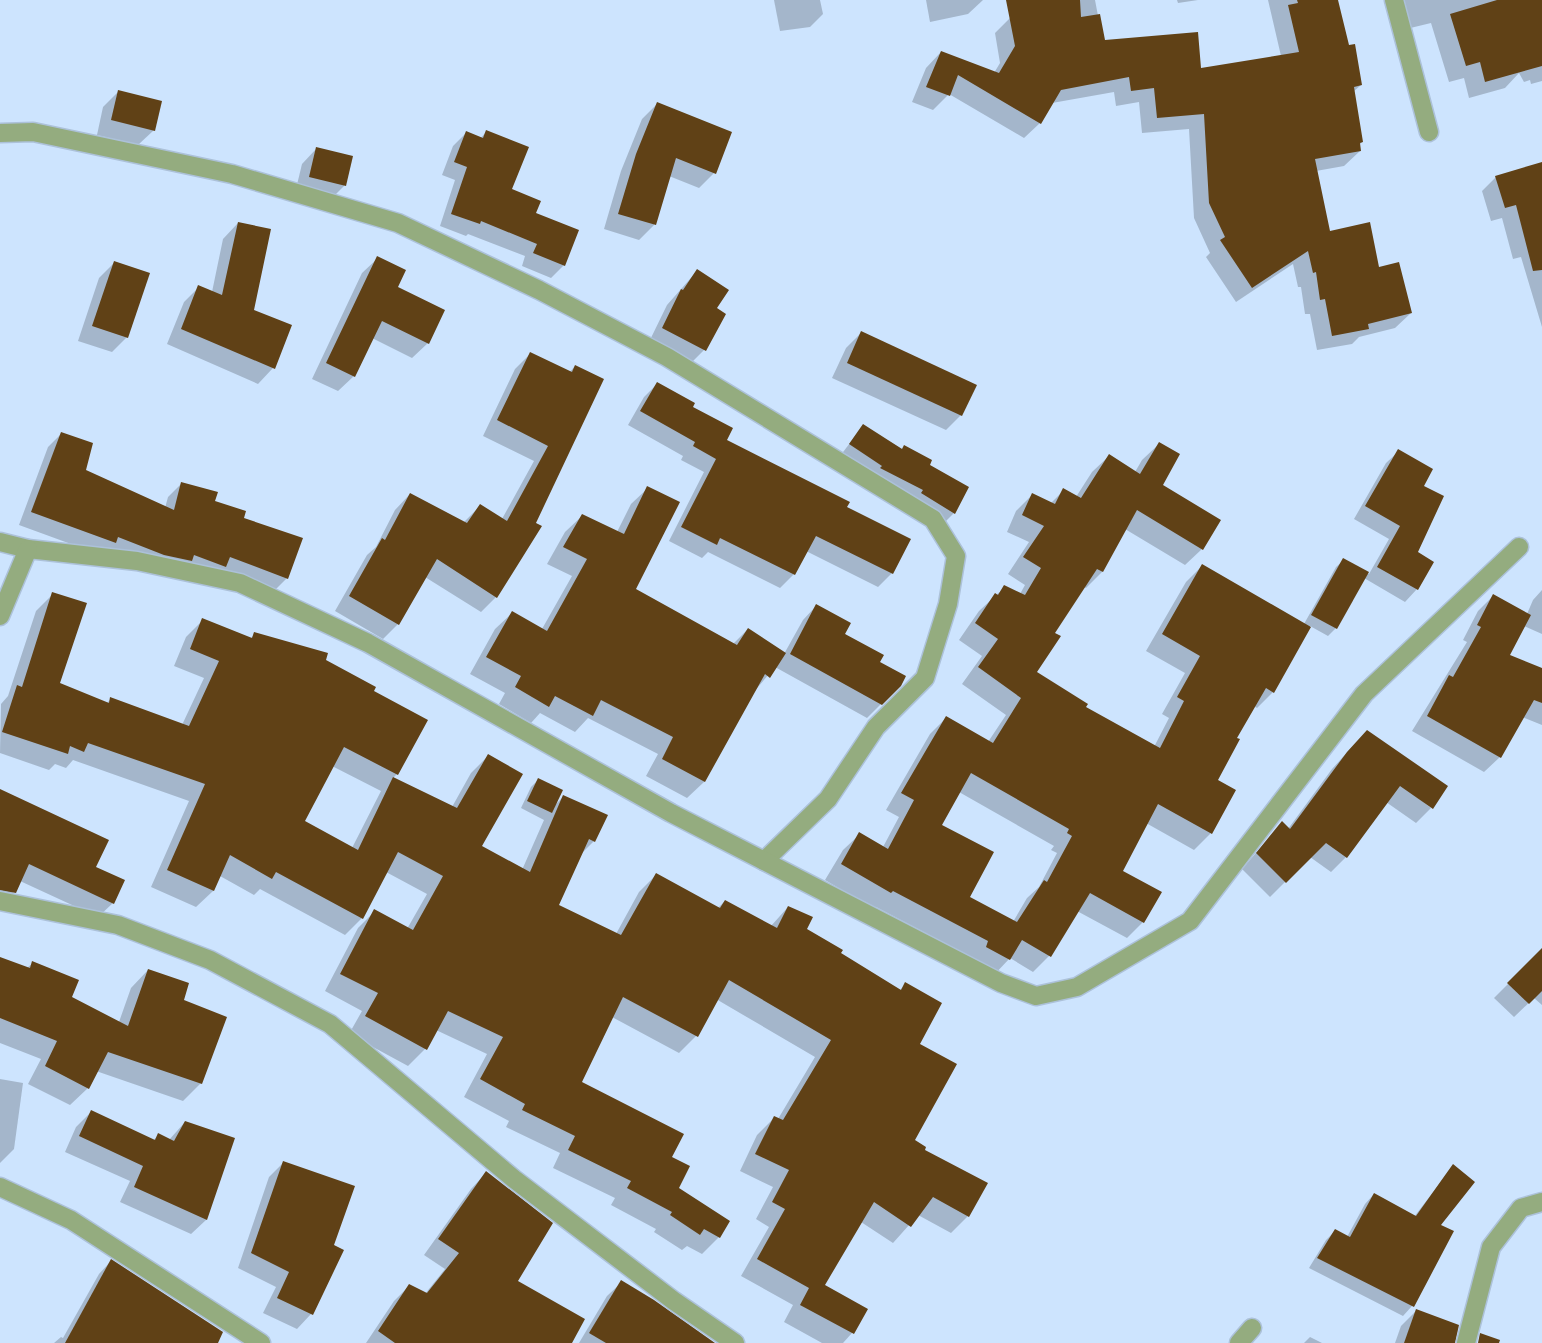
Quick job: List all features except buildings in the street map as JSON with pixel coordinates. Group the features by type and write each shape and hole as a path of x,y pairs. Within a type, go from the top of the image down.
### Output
{"street":[{"path":"1394,0 1429,132"},
{"path":"0,134 33,132 232,174 398,223 538,290 667,357 933,519 956,556 948,604 925,678 876,727 828,799 764,861"},
{"path":"0,542 28,549 137,561 240,583 368,643 671,813 1000,983 1036,996 1077,987 1190,921 1364,694 1519,547"},
{"path":"0,616 28,549"},
{"path":"0,901 128,929 210,960 330,1024 514,1179 674,1301 735,1343"},
{"path":"0,1187 71,1220 261,1343"},
{"path":"1466,1343 1491,1247 1521,1208 1542,1202"},
{"path":"1239,1343 1252,1328"}]}
